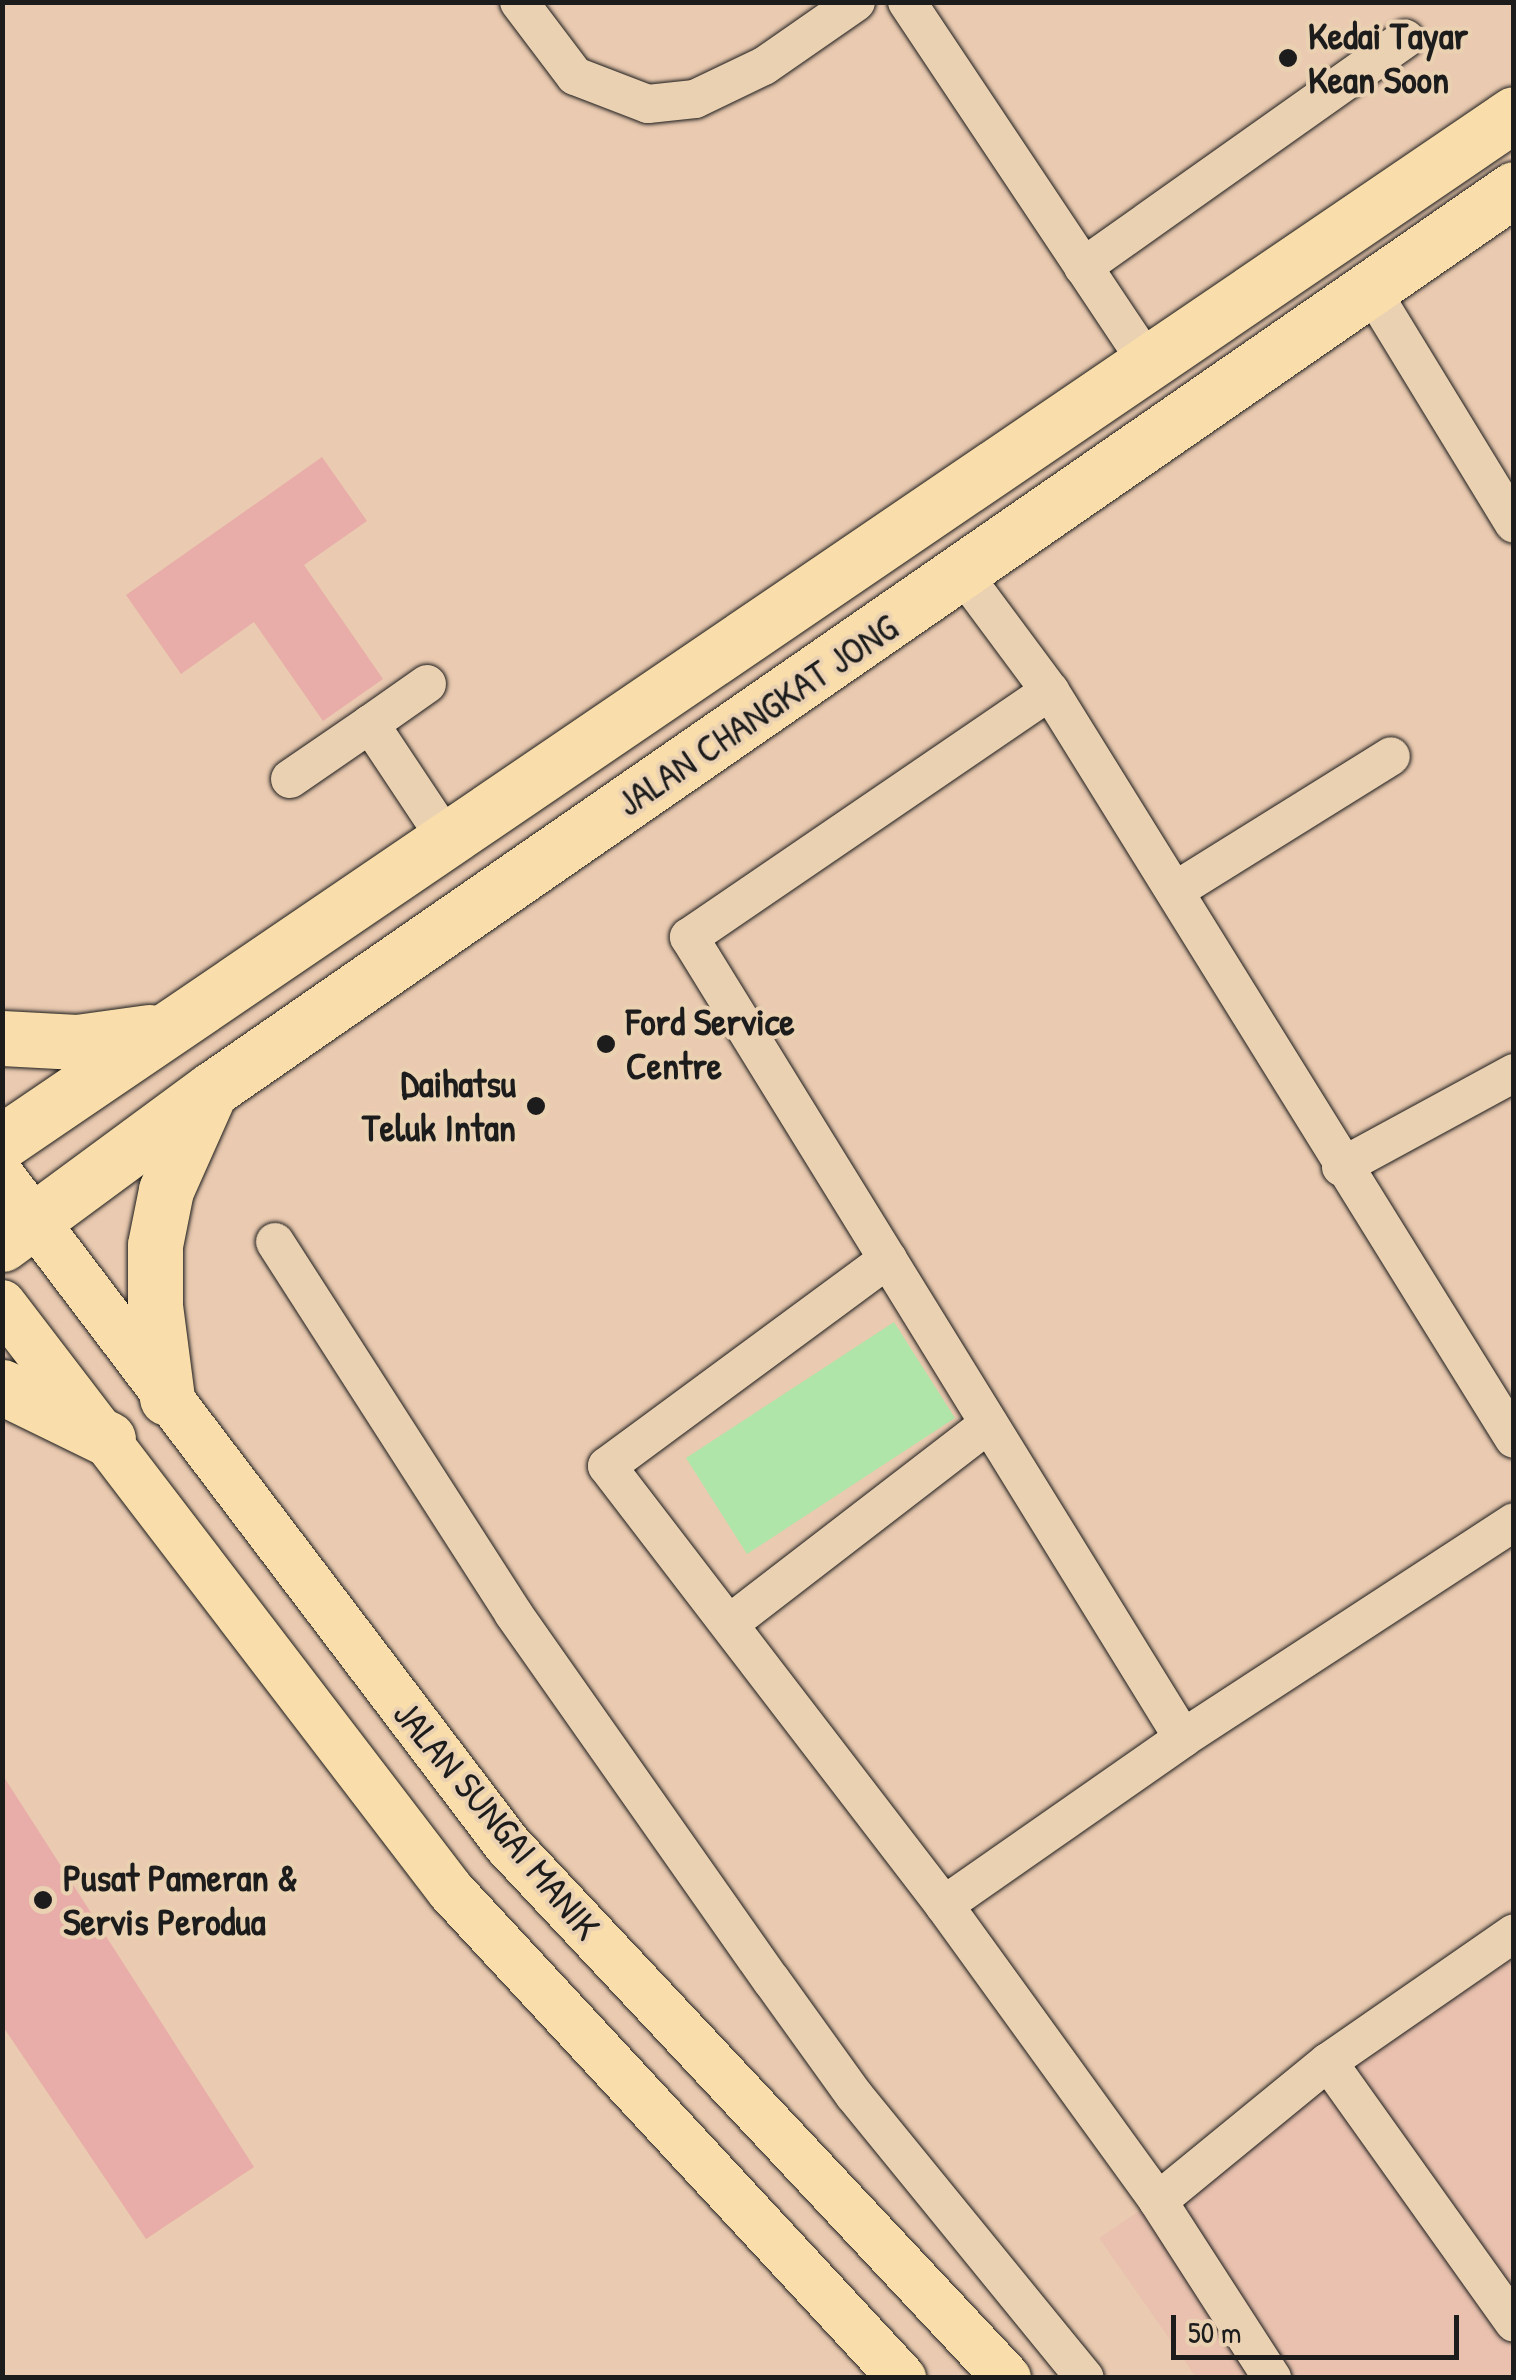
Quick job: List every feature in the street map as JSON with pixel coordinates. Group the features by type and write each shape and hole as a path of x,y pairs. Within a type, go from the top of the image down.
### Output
{"highway":[{"name":"JALAN CHANGKAT JONG","path":"2,1142 161,1030 1514,114"},
{"name":"JALAN CHANGKAT JONG","path":"18,1233 210,1090 963,574 1514,188"},
{"path":"2,1038 76,1042 161,1030"},
{"path":"167,1398 155,1244 166,1190 210,1090"},
{"path":"2,1387 108,1439"}],"main road":[{"name":"JALAN SUNGAI MANIK","path":"2,1178 18,1233 167,1398 508,1845 1007,2378"},
{"name":"JALAN SUNGAI MANIK","path":"2,1304 451,1891 902,2378"}],"street":[{"path":"519,2 575,76 648,104 695,98 764,66 856,2"},
{"path":"907,2 1148,364"},
{"path":"1083,267 1405,39"},
{"path":"1370,288 1514,524"},
{"path":"963,574 1050,692 1514,1439"},
{"path":"290,779 426,684"},
{"path":"1050,692 689,937 1183,1738"},
{"path":"370,724 445,837"},
{"path":"1176,890 1391,756"},
{"path":"1342,1167 1514,1073"},
{"path":"275,1242 513,1612 772,1981 854,2095 1085,2378"},
{"path":"888,1259 607,1466 944,1906 1158,2201 1272,2378"},
{"path":"729,1624 989,1424"},
{"path":"944,1906 1183,1738 1514,1522"},
{"path":"1158,2201 1328,2062 1510,1944"},
{"path":"1328,2062 1514,2323"}],"shaded area":[{"path":"1513,1959 1513,2377 1196,2377 1099,2238"}],"green space":[{"path":"894,1322 955,1418 747,1554 686,1458"}],"building":[{"path":"322,457 367,521 304,565 383,679 323,721 254,622 181,674 126,595"},
{"name":"Pusat Pameran & Servis Perodua","path":"2,1774 254,2167 146,2239 2,2025"}],"place":[{"name":"Kedai Tayar Kean Soon","path":"1288,58"},
{"name":"Ford Service Centre","path":"606,1044"},
{"name":"Daihatsu Teluk Intan","path":"536,1106"},
{"name":"Pusat Pameran & Servis Perodua","path":"43,1900"}]}
